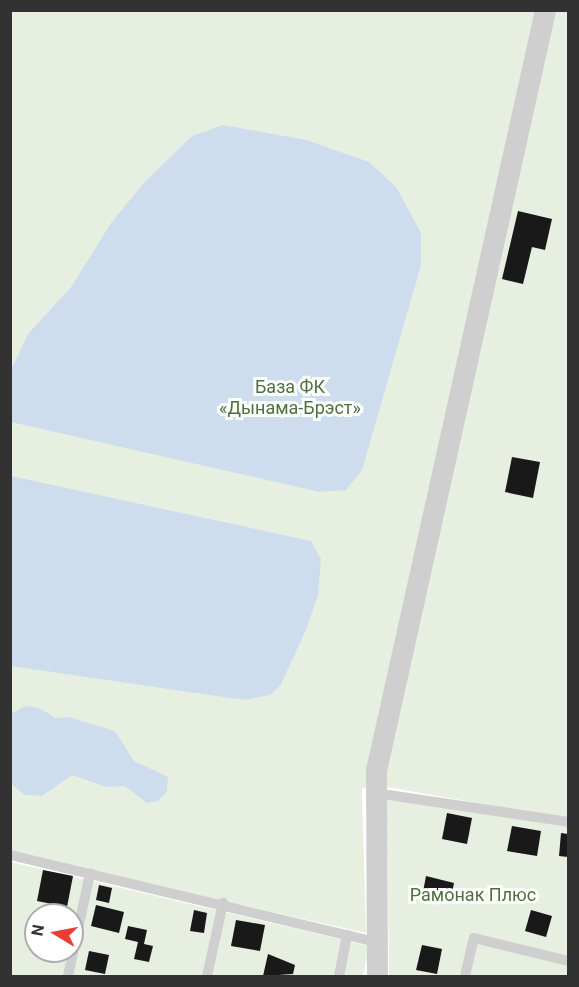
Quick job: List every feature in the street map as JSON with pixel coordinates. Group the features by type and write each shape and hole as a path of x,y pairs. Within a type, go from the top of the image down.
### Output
{"street":[{"path":"377,976 380,943 375,793 379,759 545,10"}],"lane":[{"path":"375,793 568,822"},
{"path":"10,855 222,903 380,943"},
{"path":"68,976 90,873"},
{"path":"207,976 222,903"},
{"path":"339,976 347,935"},
{"path":"465,976 474,938 568,961"}],"green space":[{"name":"База ФК «Дынама-Брэст»","path":"11,11 568,11 568,819 376,785 362,789 366,933 11,854"},
{"name":"Рамонак Плюс","path":"387,800 568,825 568,976 389,976"},
{"path":"11,862 369,946 363,976 11,976"}],"water":[{"path":"223,125 306,140 369,162 396,187 421,233 421,265 362,470 346,490 320,492 11,422 11,370 28,334 72,286 111,223 142,185 192,136"},
{"path":"11,476 311,541 321,559 318,595 306,630 280,686 270,695 244,700 11,666"},
{"path":"25,706 39,708 56,718 68,717 115,731 134,761 168,777 167,792 158,801 147,803 125,786 107,787 72,775 42,796 25,795 10,783 11,714"}],"building":[{"path":"518,211 552,219 545,250 532,247 523,284 502,279"},
{"path":"512,457 540,462 533,498 505,492"},
{"path":"447,813 472,818 467,844 442,839"},
{"path":"512,826 541,831 537,856 507,851"},
{"path":"561,833 568,834 568,857 559,856"},
{"path":"43,870 73,876 68,903 37,901"},
{"path":"426,876 454,883 451,898 423,892"},
{"path":"99,885 112,888 109,903 96,900"},
{"path":"96,905 124,912 119,933 91,926"},
{"path":"194,910 207,913 204,933 190,931"},
{"path":"531,910 552,916 546,937 525,931"},
{"path":"236,920 265,925 260,951 231,946"},
{"path":"128,926 147,930 144,944 153,946 149,962 134,959 138,942 125,939"},
{"path":"422,945 442,949 437,974 416,970"},
{"path":"89,951 109,955 105,974 85,970"},
{"path":"268,954 295,965 293,974 263,976"}]}
